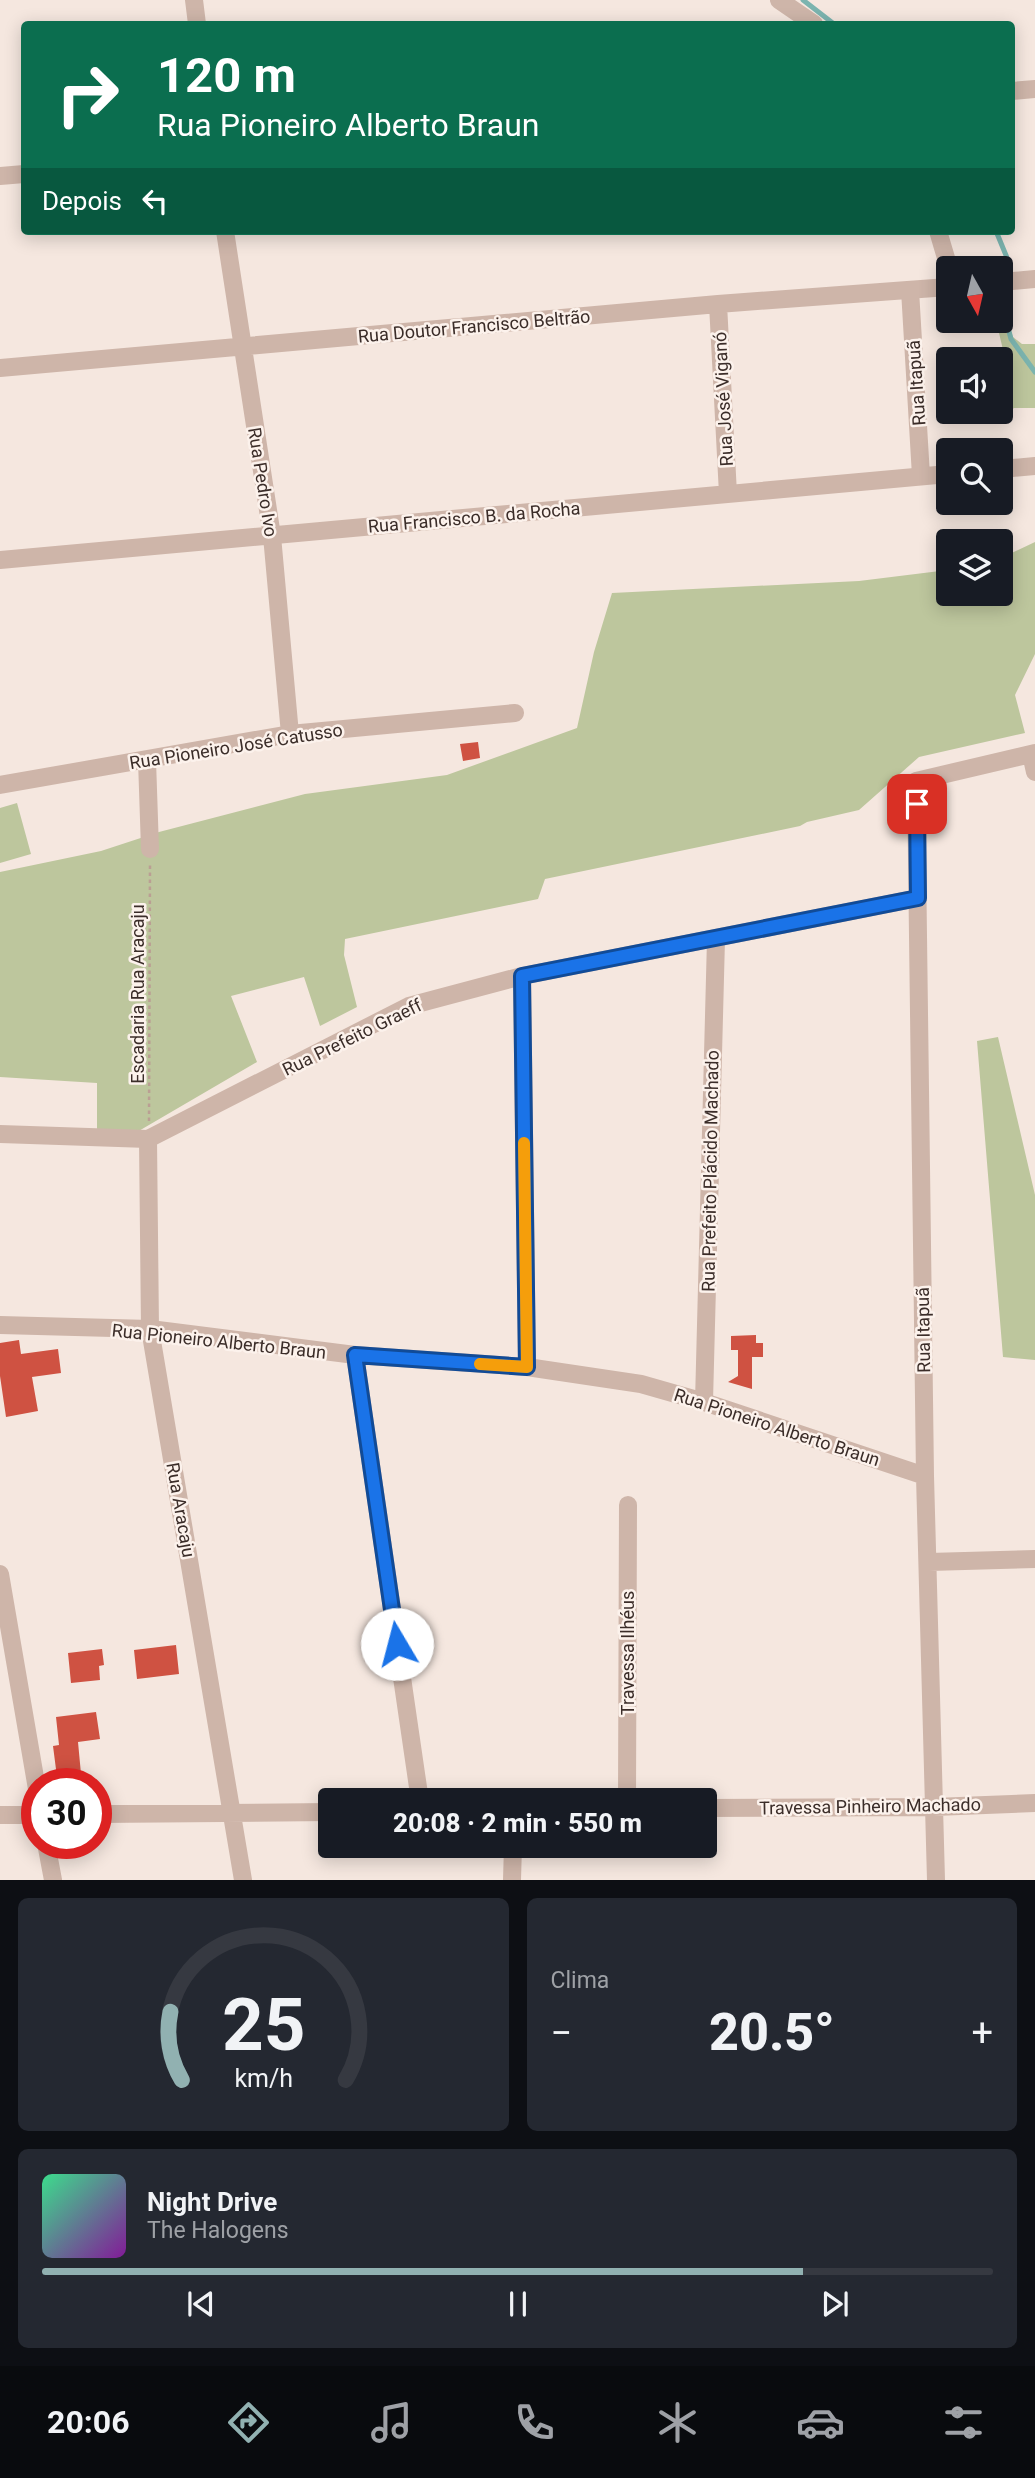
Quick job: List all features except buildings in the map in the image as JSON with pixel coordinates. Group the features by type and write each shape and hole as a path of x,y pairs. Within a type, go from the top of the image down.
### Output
{"street":[{"path":"194,0 197,21"},
{"path":"779,0 810,21"},
{"path":"1015,91 1035,89"},
{"path":"0,176 21,174"},
{"name":"Rua Pedro Ivo","path":"226,235 272,536 290,734"},
{"path":"939,235 945,256"},
{"path":"1013,281 1035,279"},
{"name":"Rua Doutor Francisco Beltrão","path":"0,368 718,304 936,288"},
{"name":"Rua Itapuã","path":"910,290 921,476"},
{"name":"Rua José Viganó","path":"718,304 728,494"},
{"path":"1013,468 1035,466"},
{"name":"Rua Francisco B. da Rocha","path":"0,560 936,475"},
{"name":"Rua Pioneiro José Catusso","path":"0,785 290,734 514,713"},
{"path":"147,760 150,849"},
{"name":"Rua Itapuã","path":"936,1880 925,1476 916,781 1034,760"},
{"name":"Rua Prefeito Graeff","path":"0,1134 148,1139 408,1006 522,976 918,898"},
{"name":"Rua Prefeito Plácido Machado","path":"704,1402 716,939"},
{"path":"522,976 527,1367"},
{"name":"Rua Aracaju","path":"148,1139 150,1329 243,1880"},
{"name":"Rua Pioneiro Alberto Braun","path":"0,1325 150,1329 355,1355 527,1367 641,1384 704,1402 925,1476"},
{"path":"355,1355 418,1788"},
{"name":"Travessa Ilhéus","path":"627,1788 628,1504"},
{"path":"929,1562 1035,1559"},
{"path":"0,1574 33,1768"},
{"name":"Travessa Pinheiro Machado","path":"717,1808 934,1807 1035,1803"},
{"path":"112,1814 318,1812"},
{"path":"0,1815 21,1815"},
{"path":"512,1880 513,1858"},
{"path":"49,1859 53,1880"}],"path":[{"name":"Escadaria Rua Aracaju","path":"148,1139 150,849"}],"green space":[{"path":"999,333 1012,333 1022,344 1035,344 1035,408 1013,409 1013,347 1002,347"},
{"path":"1035,542 1035,654 1015,695 1025,733 919,757 859,810 800,826 545,879 538,899 345,939 344,955 357,1007 320,1026 304,977 231,996 257,1062 137,1132 97,1131 97,1083 0,1077 0,872 101,851 159,832 305,794 447,775 577,728 594,652 612,593 859,581 936,571 936,606 1013,606 1013,552"},
{"path":"17,803 31,854 0,863 0,808"},
{"path":"998,1037 1035,1195 1035,1360 1003,1357 977,1041"}],"waterway":[{"path":"803,0 830,21"},
{"path":"998,235 1006,256"},
{"path":"1009,333 1035,372"}],"slow traffic":[{"path":"480,1364 527,1367 524,1143"}],"route":[{"path":"397,1644 355,1355 527,1367 522,976 918,898 917,804"}]}
